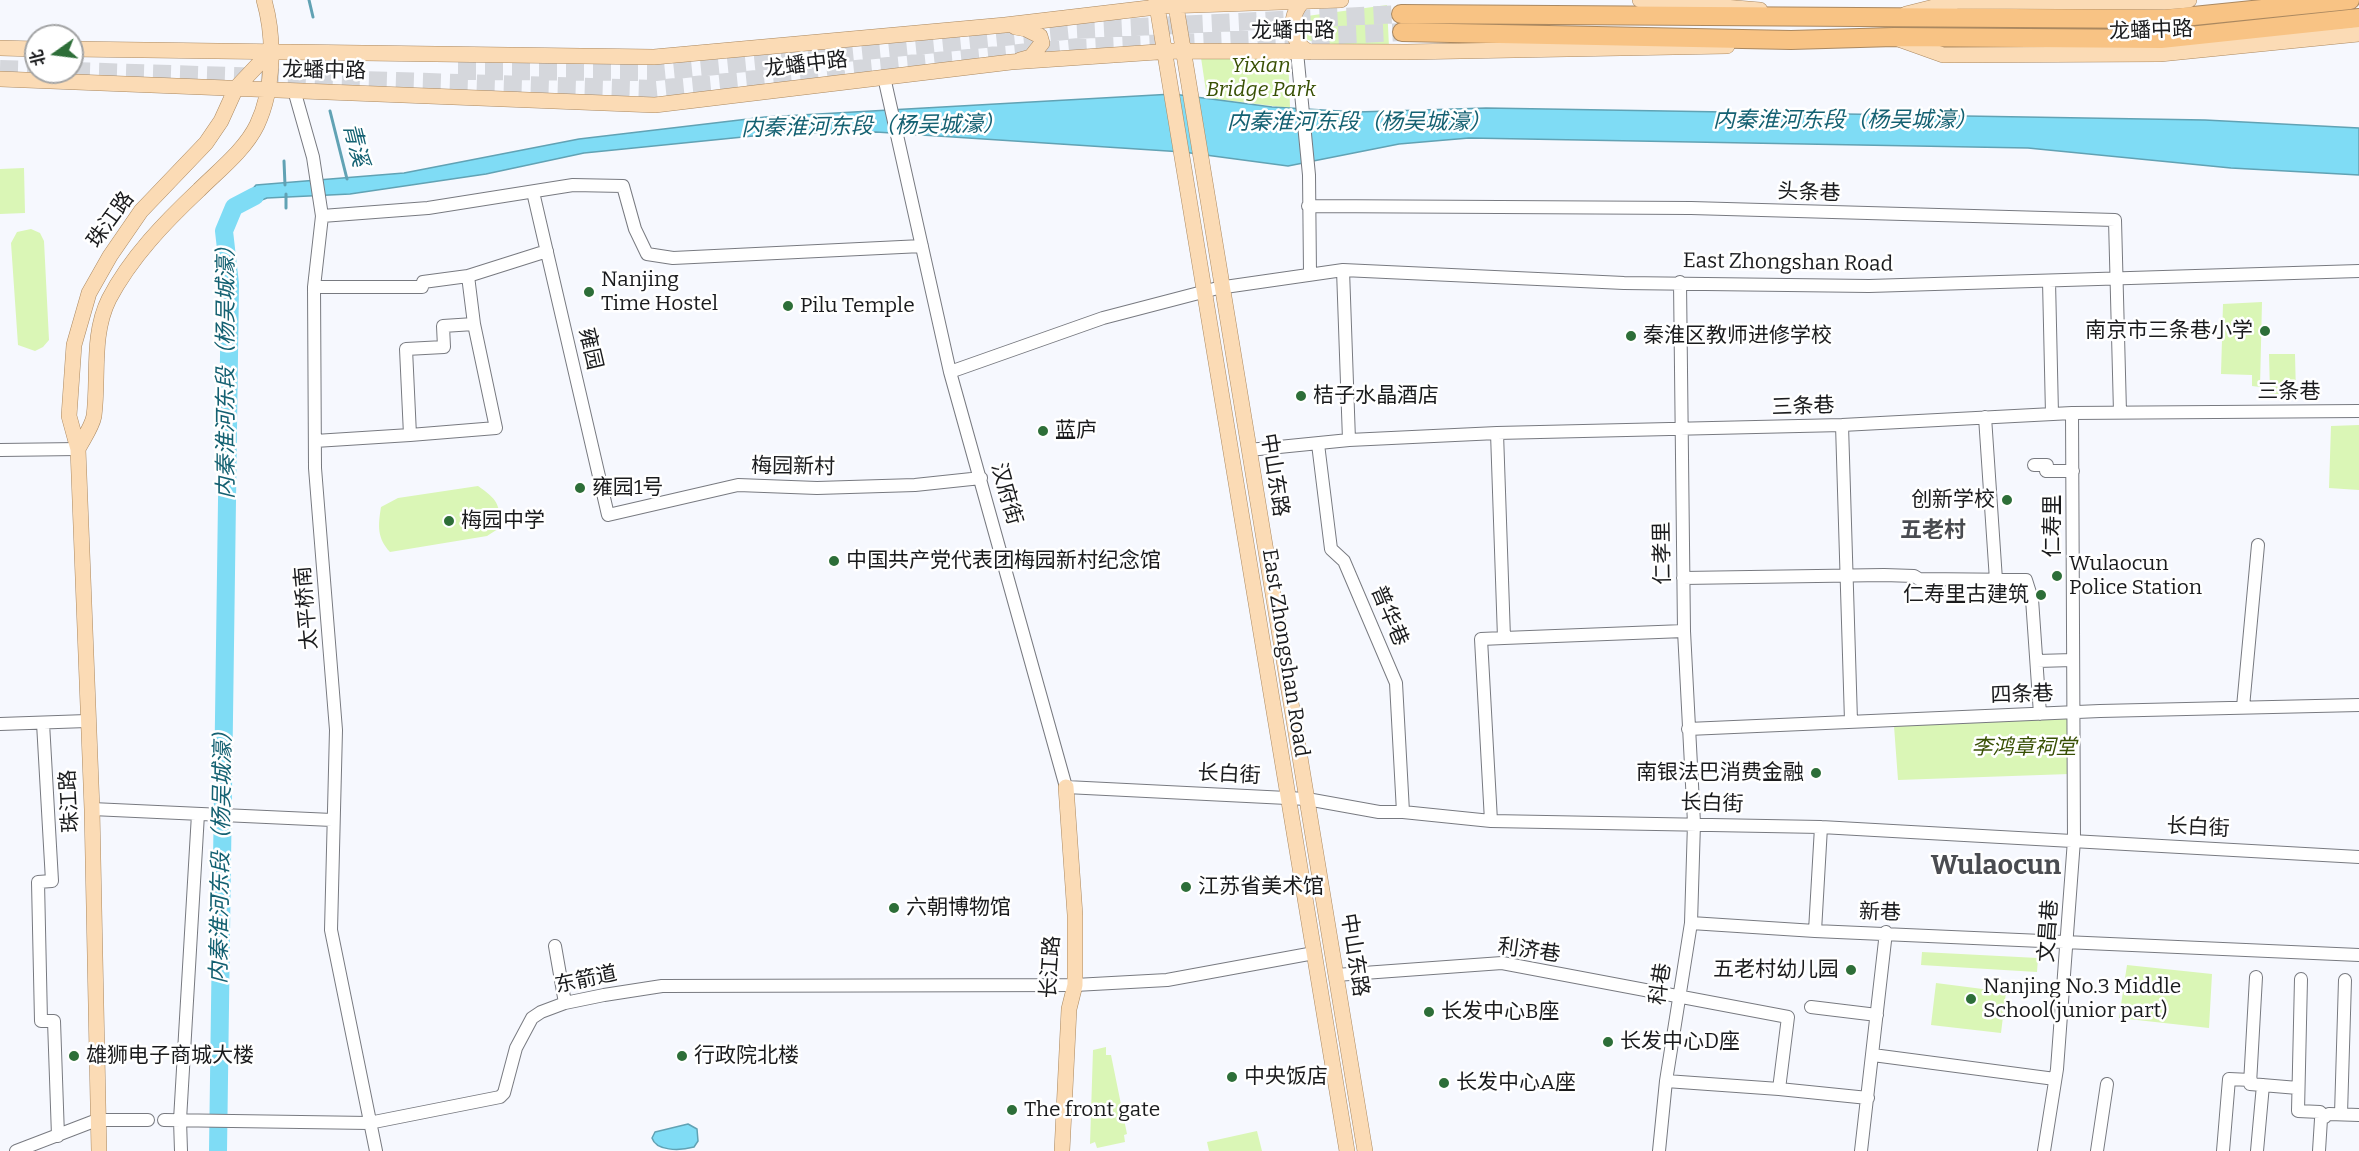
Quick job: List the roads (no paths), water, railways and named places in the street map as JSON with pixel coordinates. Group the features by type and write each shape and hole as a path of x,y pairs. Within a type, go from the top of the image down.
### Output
{"highway":[{"path":"1401,14 2164,19 2350,0"},
{"path":"1402,32 1791,40 1894,37 2161,39 2359,18"}],"main road":[{"name":"珠江路","path":"78,449 94,418 96,350 108,301 128,267 173,215 230,160 256,127 268,91 271,24 264,0"},
{"name":"龙蟠中路","path":"84,49 654,57 1005,25 1157,4 1341,0"},
{"path":"1640,0 1722,5 1811,16"},
{"name":"龙蟠中路","path":"1894,18 1952,1 2189,0"},
{"path":"1303,1 1294,14 1293,31 1303,52"},
{"path":"1175,3 1183,51"},
{"path":"1157,4 1164,52"},
{"path":"1005,25 1026,29 1040,36 1042,43 1030,57 1011,63"},
{"name":"龙蟠中路","path":"1894,37 1943,55 2160,54 2359,34"},
{"name":"龙蟠中路","path":"0,79 656,105 1011,63 1164,52 1617,50 1720,47 1791,40"},
{"path":"0,48 24,49"},
{"name":"中山东路","path":"1183,51 1201,162 1214,289 1249,450 1365,1151"},
{"name":"珠江路","path":"99,1151 92,810 78,449 69,416 73,357 89,293 110,256 141,211 206,143 221,121 236,88 270,52"},
{"name":"East Zhongshan Road","path":"1164,52 1182,162 1214,289 1288,798 1347,1151"},
{"name":"长江路","path":"1062,1151 1069,1009 1075,985 1075,915 1066,787"}],"street":[{"path":"1303,52 1309,175 1310,273"},
{"name":"汉府街","path":"884,77 950,372 1066,787"},
{"name":"太平桥南","path":"294,90 314,157 322,216 314,287 315,441 336,730 331,930 376,1151"},
{"path":"322,216 428,208 573,185 623,186 634,230 647,254 673,258 922,246"},
{"name":"雍园","path":"533,192 608,515"},
{"name":"头条巷","path":"1308,206 1691,208 2115,220 2120,412"},
{"path":"314,287 422,287 423,282 468,276 547,250"},
{"path":"1342,270 1349,440"},
{"name":"East Zhongshan Road","path":"1214,289 1342,270 1489,278 1869,286 2359,271"},
{"path":"315,441 496,428 474,324 468,276"},
{"path":"2049,281 2052,414"},
{"name":"仁孝里","path":"1680,282 1684,631 1695,823"},
{"path":"950,372 1103,318 1214,289"},
{"path":"410,435 406,349 444,347 443,326 474,324"},
{"name":"三条巷","path":"1249,450 1349,440 1497,433 1680,431 2072,413 2359,411"},
{"name":"仁寿里","path":"2072,413 2074,712"},
{"path":"1985,417 1996,580"},
{"path":"1842,425 1851,721"},
{"path":"1497,433 1504,638"},
{"name":"普华巷","path":"1318,444 1331,549 1344,561 1396,683 1402,812"},
{"path":"0,450 78,449"},
{"path":"2034,465 2047,465 2046,471 2073,471"},
{"name":"梅园新村","path":"608,515 738,485 817,488 915,485 981,478"},
{"path":"2243,707 2258,545"},
{"path":"1683,579 1914,576 1919,579 2026,580 2032,599 2040,714"},
{"path":"1491,821 1481,639 1684,631"},
{"path":"2037,661 2073,660"},
{"name":"四条巷","path":"1688,729 2074,712 2359,705"},
{"name":"文昌巷","path":"2044,1151 2055,1079 2068,942 2074,840 2074,712"},
{"path":"0,724 87,721"},
{"path":"43,723 52,881 38,882 41,1021 54,1021 58,1136"},
{"name":"长白街","path":"1066,787 1306,799 1379,812 1402,812 1491,821 1821,827 2359,857"},
{"path":"92,810 332,820"},
{"path":"181,1151 180,1120 203,814"},
{"name":"科巷","path":"1659,1151 1666,1081 1691,923 1695,823"},
{"path":"1815,931 1821,827"},
{"name":"新巷","path":"1691,923 1815,931 1886,932 2359,955"},
{"path":"1862,1151 1886,932"},
{"path":"555,946 565,1003"},
{"name":"东箭道","path":"164,1119 369,1123 500,1096 504,1093 522,1033 541,1012 565,1003 662,986 1075,985 1167,980 1314,953"},
{"name":"利济巷","path":"1336,975 1502,963 1788,1017 1779,1089"},
{"path":"2256,977 2250,1084 2298,1088"},
{"path":"2301,979 2298,1112 2320,1112 2325,1116"},
{"path":"2341,1114 2345,980"},
{"path":"1811,1006 1877,1015"},
{"path":"1873,1055 2055,1079"},
{"path":"2223,1151 2229,1079 2251,1080"},
{"path":"1666,1081 1868,1098"},
{"path":"2097,1151 2107,1084"},
{"path":"2258,1151 2263,1085"},
{"path":"2319,1151 2321,1119 2329,1114 2359,1115"},
{"path":"16,1151 97,1120 148,1119"}],"water":[{"path":"1173,94 1272,107 1357,112 1486,108 2205,120 2359,128 2359,175 2231,168 2028,148 1469,138 1399,144 1288,166 1183,152 876,132 773,134 584,153 486,174 350,194 267,198 233,211 256,185 404,173 579,139 765,117"},
{"path":"688,1124 697,1129 698,1141 694,1147 663,1148 652,1138 655,1132"}],"waterway":[{"name":"青溪","path":"309,0 313,17"},
{"name":"青溪","path":"330,111 347,179"},
{"path":"284,161 285,185"},
{"path":"286,194 286,208"},
{"name":"内秦淮河东段（杨吴城濠）","path":"218,1151 230,284 224,231 234,207 255,196"}],"tunnel":[{"path":"458,71 656,72 1075,30 1401,14"},
{"path":"84,71 655,89 1079,47 1402,32"},
{"path":"0,69 24,70"}],"place":[{"name":"Nanjing Time Hostel","path":"589,292"},
{"name":"Pilu Temple","path":"788,306"},
{"name":"南京市三条巷小学","path":"2265,331"},
{"name":"秦淮区教师进修学校","path":"1631,336"},
{"name":"桔子水晶酒店","path":"1301,396"},
{"name":"蓝庐","path":"1043,431"},
{"name":"雍园1号","path":"580,488"},
{"name":"创新学校","path":"2007,500"},
{"name":"梅园中学","path":"449,521"},
{"name":"中国共产党代表团梅园新村纪念馆","path":"834,561"},
{"name":"Wulaocun Police Station","path":"2057,576"},
{"name":"仁寿里古建筑","path":"2041,595"},
{"name":"南银法巴消费金融","path":"1816,773"},
{"name":"江苏省美术馆","path":"1186,887"},
{"name":"六朝博物馆","path":"894,908"},
{"name":"五老村幼儿园","path":"1851,970"},
{"name":"Nanjing No.3 Middle School(junior part)","path":"1971,999"},
{"name":"长发中心B座","path":"1429,1012"},
{"name":"长发中心D座","path":"1608,1042"},
{"name":"雄狮电子商城大楼","path":"74,1056"},
{"name":"行政院北楼","path":"682,1056"},
{"name":"中央饭店","path":"1232,1077"},
{"name":"长发中心A座","path":"1444,1083"},
{"name":"The front gate","path":"1012,1110"}],"district":[{"name":"五老村","path":"1933,531"},
{"name":"Wulaocun","path":"1996,866"}],"park label":[{"name":"Yixian Bridge Park","path":"1261,78"},
{"name":"李鸿章祠堂","path":"2024,748"}]}
